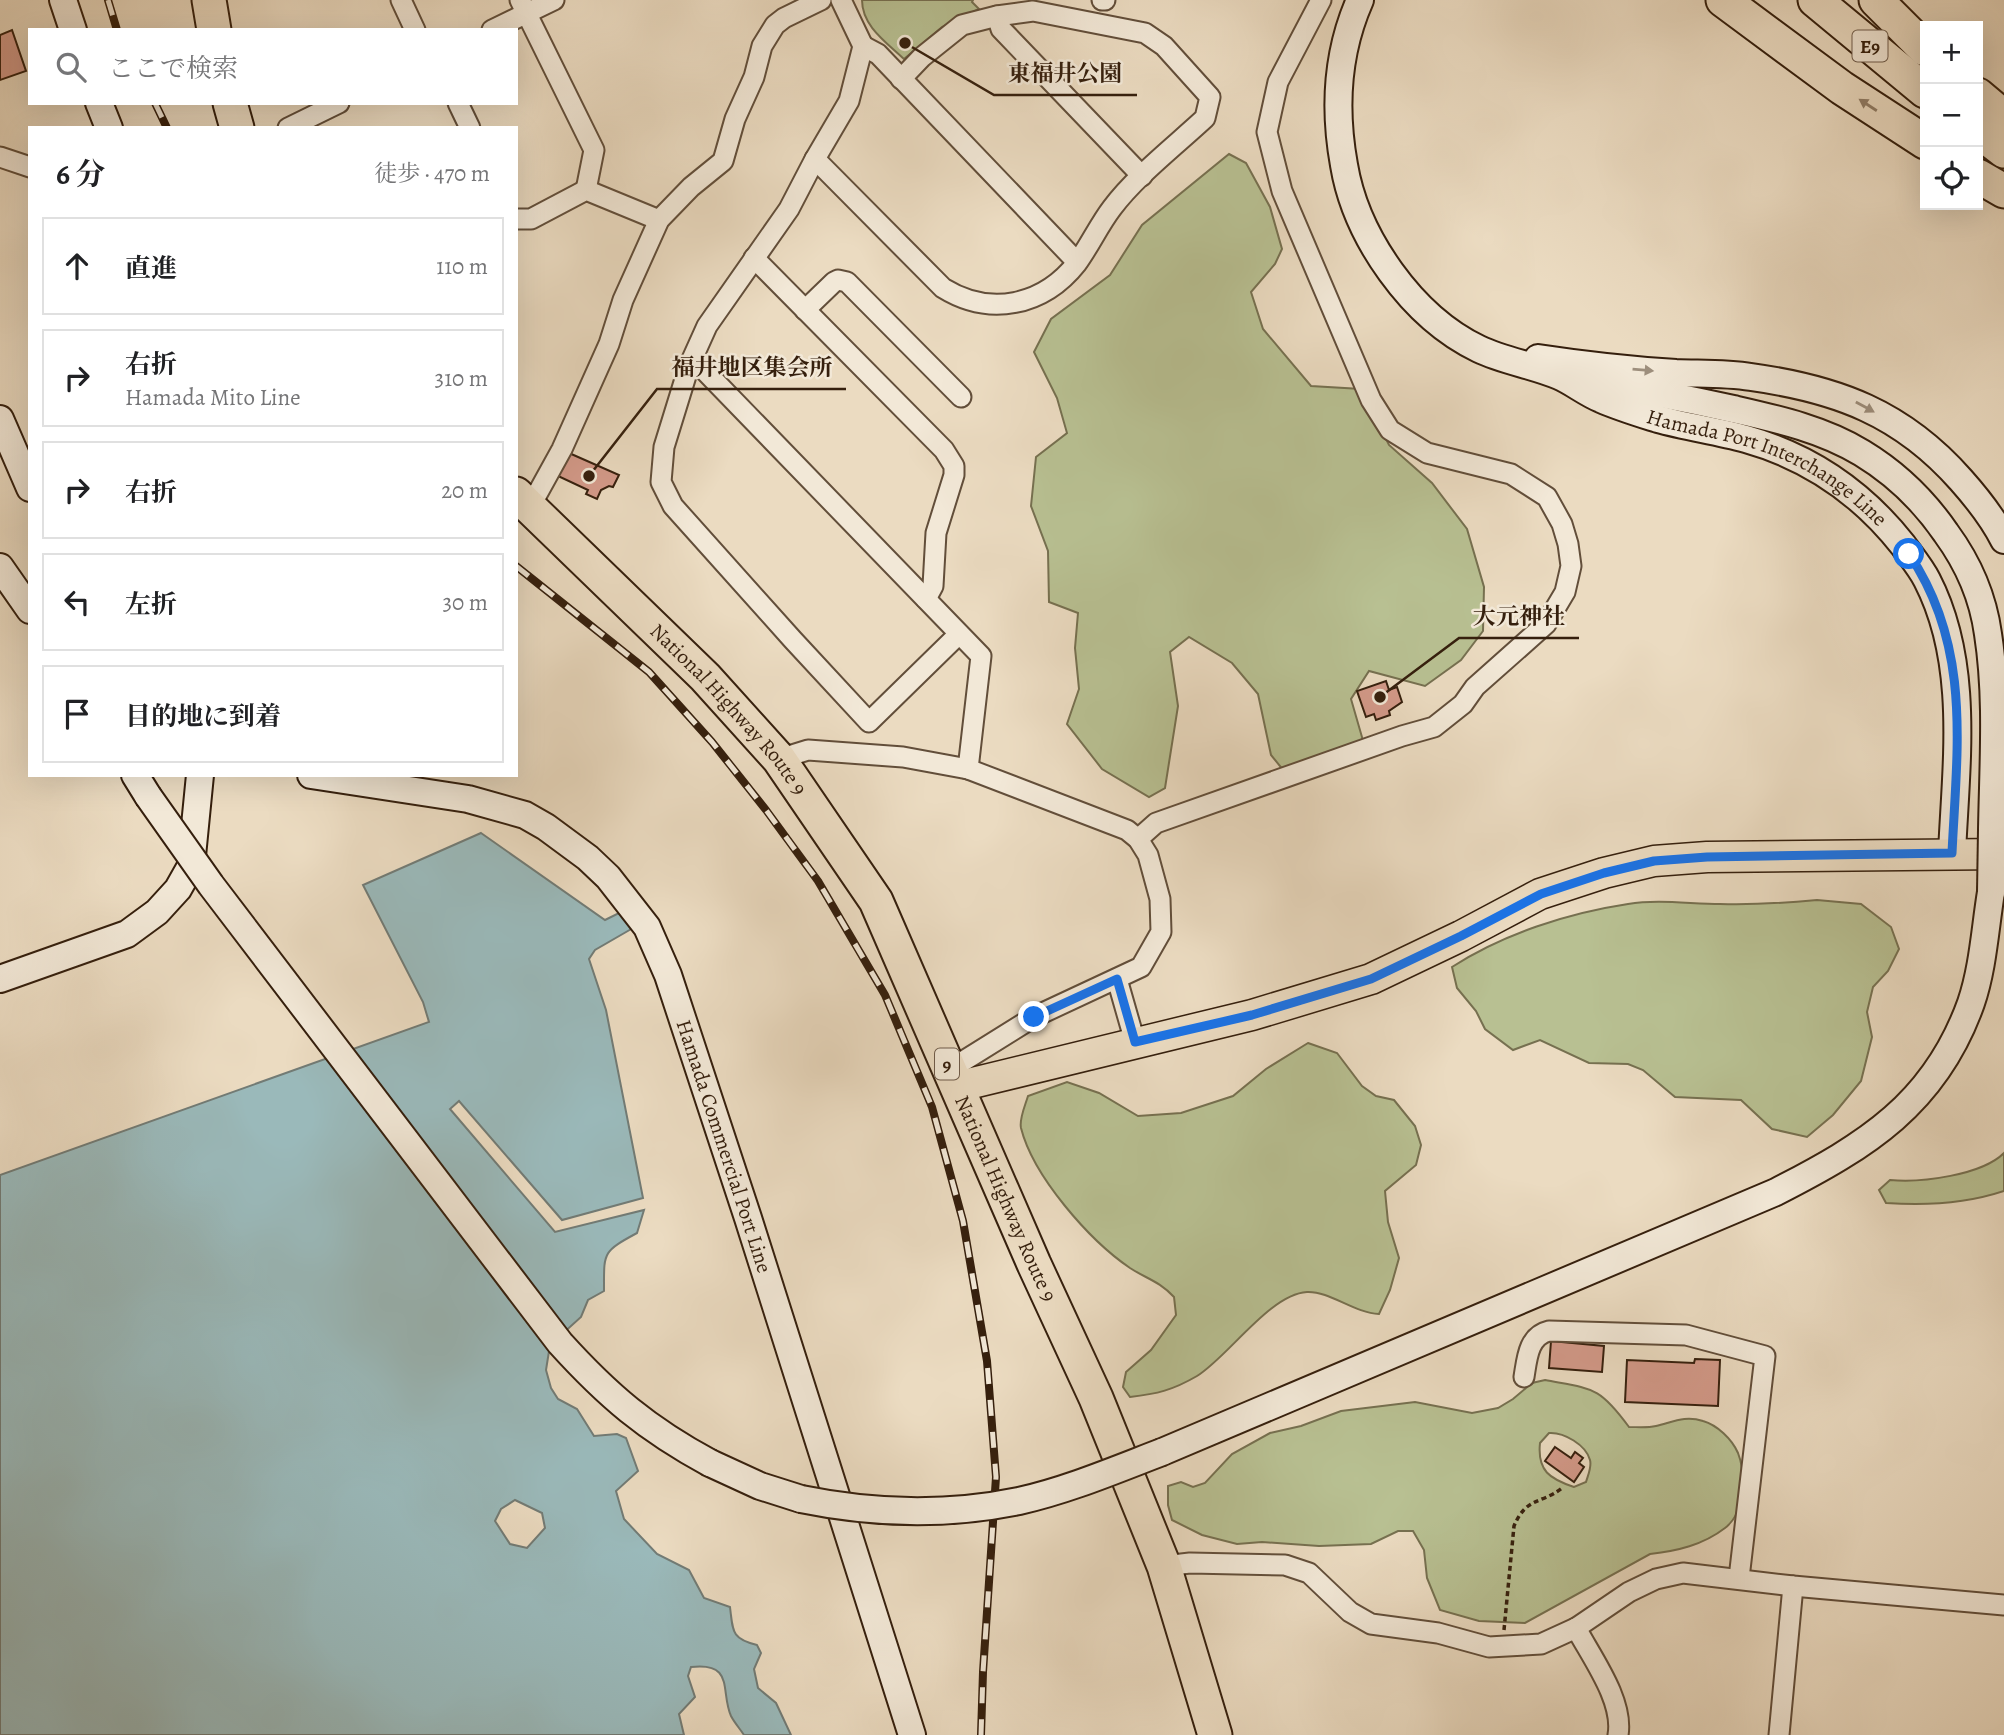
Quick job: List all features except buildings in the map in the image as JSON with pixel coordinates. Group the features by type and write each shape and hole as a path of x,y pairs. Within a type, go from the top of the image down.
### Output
{"highway":[{"path":"209,0 214,28"},
{"path":"1723,0 1842,88 1920,139"},
{"name":"E9","path":"1815,0 1920,88"},
{"path":"1877,0 1920,44"},
{"path":"1983,99 2004,117"},
{"path":"231,105 236,126"},
{"path":"1983,135 2004,151"},
{"path":"1983,179 2004,191"},
{"name":"National Highway Route 9","path":"523,500 705,677 779,759 876,901 1034,1264 1096,1398 1164,1566 1215,1735"}],"main road":[{"path":"953,1078 1135,1042 1252,1015 1371,979 1541,894 1604,873 1654,861 1707,857 1952,853 1998,842"}],"street":[{"path":"62,0 72,28"},
{"path":"401,0 414,28"},
{"path":"495,28 524,6 554,0"},
{"path":"523,500 562,449 604,356 623,300 659,220 691,187 723,161 735,119 754,77 762,46 775,25 821,0"},
{"path":"841,0 863,46 878,54 1077,262"},
{"path":"1138,839 1156,823 1434,727 1463,704 1475,687 1546,624 1565,592 1571,566 1562,524 1547,497 1511,474 1427,453 1390,430 1371,400 1282,191 1267,132 1278,82 1321,0"},
{"name":"Hamada Port Interchange Line","path":"1360,0 1342,54 1339,96 1340,142 1347,186 1364,229 1388,268 1417,302 1442,326 1478,349 1558,376 1600,398 1660,419 1745,438 1785,451 1842,483 1863,500 1890,529 1927,580 1950,648 1956,687 1952,853"},
{"path":"524,6 594,150 586,190"},
{"path":"815,159 943,288 968,301 1001,305 1033,298 1064,277 1077,262 1112,207 1205,118 1210,97 1164,46 1145,33 1033,11 962,25 922,57 901,79"},
{"path":"997,16 1000,29 1142,176"},
{"path":"863,46 849,101 789,209 707,326 690,366 664,447 661,482 673,506 869,722 959,635"},
{"path":"100,105 108,126"},
{"path":"292,126 335,105"},
{"path":"459,105 469,126"},
{"path":"0,157 28,166"},
{"path":"586,190 659,220"},
{"path":"518,219 531,219 586,190"},
{"path":"754,258 944,450 954,466 954,475 936,533 933,586 926,599"},
{"path":"805,310 834,282 848,282 961,397"},
{"name":"Hamada Port Interchange Line","path":"1478,349 1567,363 1676,373 1749,376 1821,390 1852,400 1913,434 1945,462 1975,496 2004,540"},
{"path":"690,366 705,370 981,656 968,769"},
{"path":"142,786 219,896 560,1343 626,1410 666,1438 710,1463 760,1486 801,1499 852,1508 905,1513 960,1511 1021,1500 1068,1487 1162,1452 1776,1192 1840,1159 1889,1124 1916,1099 1944,1060 1959,1032 1979,972 1998,842 1988,634 1977,588 1959,551 1932,513 1899,480 1862,452 1819,433 1779,419 1664,394 1558,376"},
{"path":"0,419 28,483"},
{"path":"0,567 28,607"},
{"path":"779,759 808,750 904,757 968,769 1127,830 1138,839 1153,868 1160,899 1161,932 1140,967 1034,1017 953,1078"},
{"path":"0,979 127,934 158,912 178,889 191,866 200,777"},
{"name":"Hamada Commercial Port Line","path":"324,777 468,799 526,816 546,827 588,858 608,877 647,926 668,975 912,1735"},
{"path":"1117,979 1135,1042"},
{"path":"1524,1377 1535,1338 1541,1332 1549,1331 1686,1335 1765,1356 1740,1578"},
{"path":"1164,1566 1190,1563 1285,1565 1309,1573 1350,1612 1371,1624 1438,1633 1489,1647 1541,1644 1576,1628 1629,1592 1656,1579 1683,1573 2004,1605"},
{"path":"1779,1735 1793,1586"},
{"path":"1576,1628 1615,1701 1620,1723 1619,1735"}],"path":[{"path":"1502,1646 1514,1526 1528,1504 1553,1495 1562,1488"}],"green space":[{"path":"862,0 973,0 979,9 942,27 904,59 871,26 866,18"},
{"path":"1229,154 1246,163 1270,207 1282,249 1275,264 1251,292 1263,329 1311,386 1361,389 1389,445 1432,483 1467,529 1484,587 1483,631 1461,660 1425,686 1369,671 1351,699 1364,744 1284,771 1271,755 1258,694 1232,663 1189,637 1170,652 1178,706 1165,788 1149,797 1102,769 1067,724 1079,689 1075,648 1078,613 1049,602 1048,551 1031,506 1036,457 1067,433 1057,398 1034,352 1051,319 1110,275 1142,225"},
{"path":"1817,900 1861,904 1891,927 1899,949 1888,971 1873,987 1867,1012 1872,1037 1861,1081 1833,1115 1807,1137 1772,1129 1741,1100 1675,1097 1643,1070 1628,1064 1589,1063 1540,1040 1513,1050 1485,1029 1476,1011 1457,988 1452,967 1493,944 1537,926 1605,908 1651,902 1745,904"},
{"path":"1308,1043 1337,1053 1362,1086 1376,1096 1394,1100 1415,1126 1421,1145 1416,1165 1385,1191 1388,1222 1399,1258 1390,1290 1379,1314 1360,1310 1316,1293 1293,1295 1264,1314 1197,1376 1165,1391 1130,1397 1123,1387 1126,1372 1151,1350 1176,1315 1174,1297 1130,1268 1097,1241 1050,1186 1027,1147 1021,1128 1028,1096 1067,1082 1099,1093 1138,1116 1181,1113 1233,1096 1266,1069"},
{"path":"2004,1153 2004,1191 1946,1203 1901,1204 1886,1203 1879,1190 1890,1180 1934,1179 1966,1172 1994,1161"},
{"path":"1545,1380 1594,1392 1610,1404 1629,1427 1653,1427 1679,1420 1697,1419 1719,1429 1735,1448 1741,1462 1742,1493 1732,1521 1717,1534 1699,1543 1650,1554 1525,1623 1479,1621 1440,1610 1427,1578 1424,1550 1413,1531 1398,1531 1371,1544 1237,1544 1202,1535 1172,1520 1168,1505 1168,1486 1181,1482 1193,1487 1205,1483 1232,1454 1270,1433 1301,1426 1341,1411 1415,1402 1472,1413 1498,1408 1532,1383","holes":["1549,1433 1574,1441 1588,1454 1591,1465 1586,1482 1574,1487 1558,1481 1543,1467 1540,1443"]}],"water":[{"path":"481,833 605,920 623,911 633,928 595,950 589,959 606,1010 643,1198 562,1220 459,1101 450,1109 555,1232 644,1210 637,1233 607,1254 604,1291 588,1300 581,1317 550,1345 546,1370 551,1388 558,1399 577,1409 594,1436 617,1434 626,1438 638,1471 616,1491 624,1519 657,1554 689,1570 704,1598 730,1607 735,1633 742,1640 757,1645 761,1653 754,1669 758,1688 776,1703 791,1735 744,1735 731,1716 720,1674 714,1669 691,1667 688,1676 695,1697 679,1714 684,1735 0,1735 0,1175 429,1022 423,1002 363,885","holes":["515,1500 542,1513 545,1528 527,1548 510,1544 495,1521 501,1509"]}],"railway":[{"path":"108,0 116,28"},
{"path":"156,105 166,126"},
{"path":"518,568 649,672 712,742 766,810 818,881 885,995 932,1107 963,1221 987,1361 996,1477 981,1735"}],"place":[{"name":"東福井公園","path":"905,43"},
{"name":"福井地区集会所","path":"589,476"},
{"name":"大元神社","path":"1380,697"}],"route":[{"path":"1034,1017 1117,979 1135,1042 1252,1015 1371,979 1541,894 1604,873 1654,861 1707,857 1952,853 1956,687 1950,648 1940,615 1927,580 1909,554"}]}
